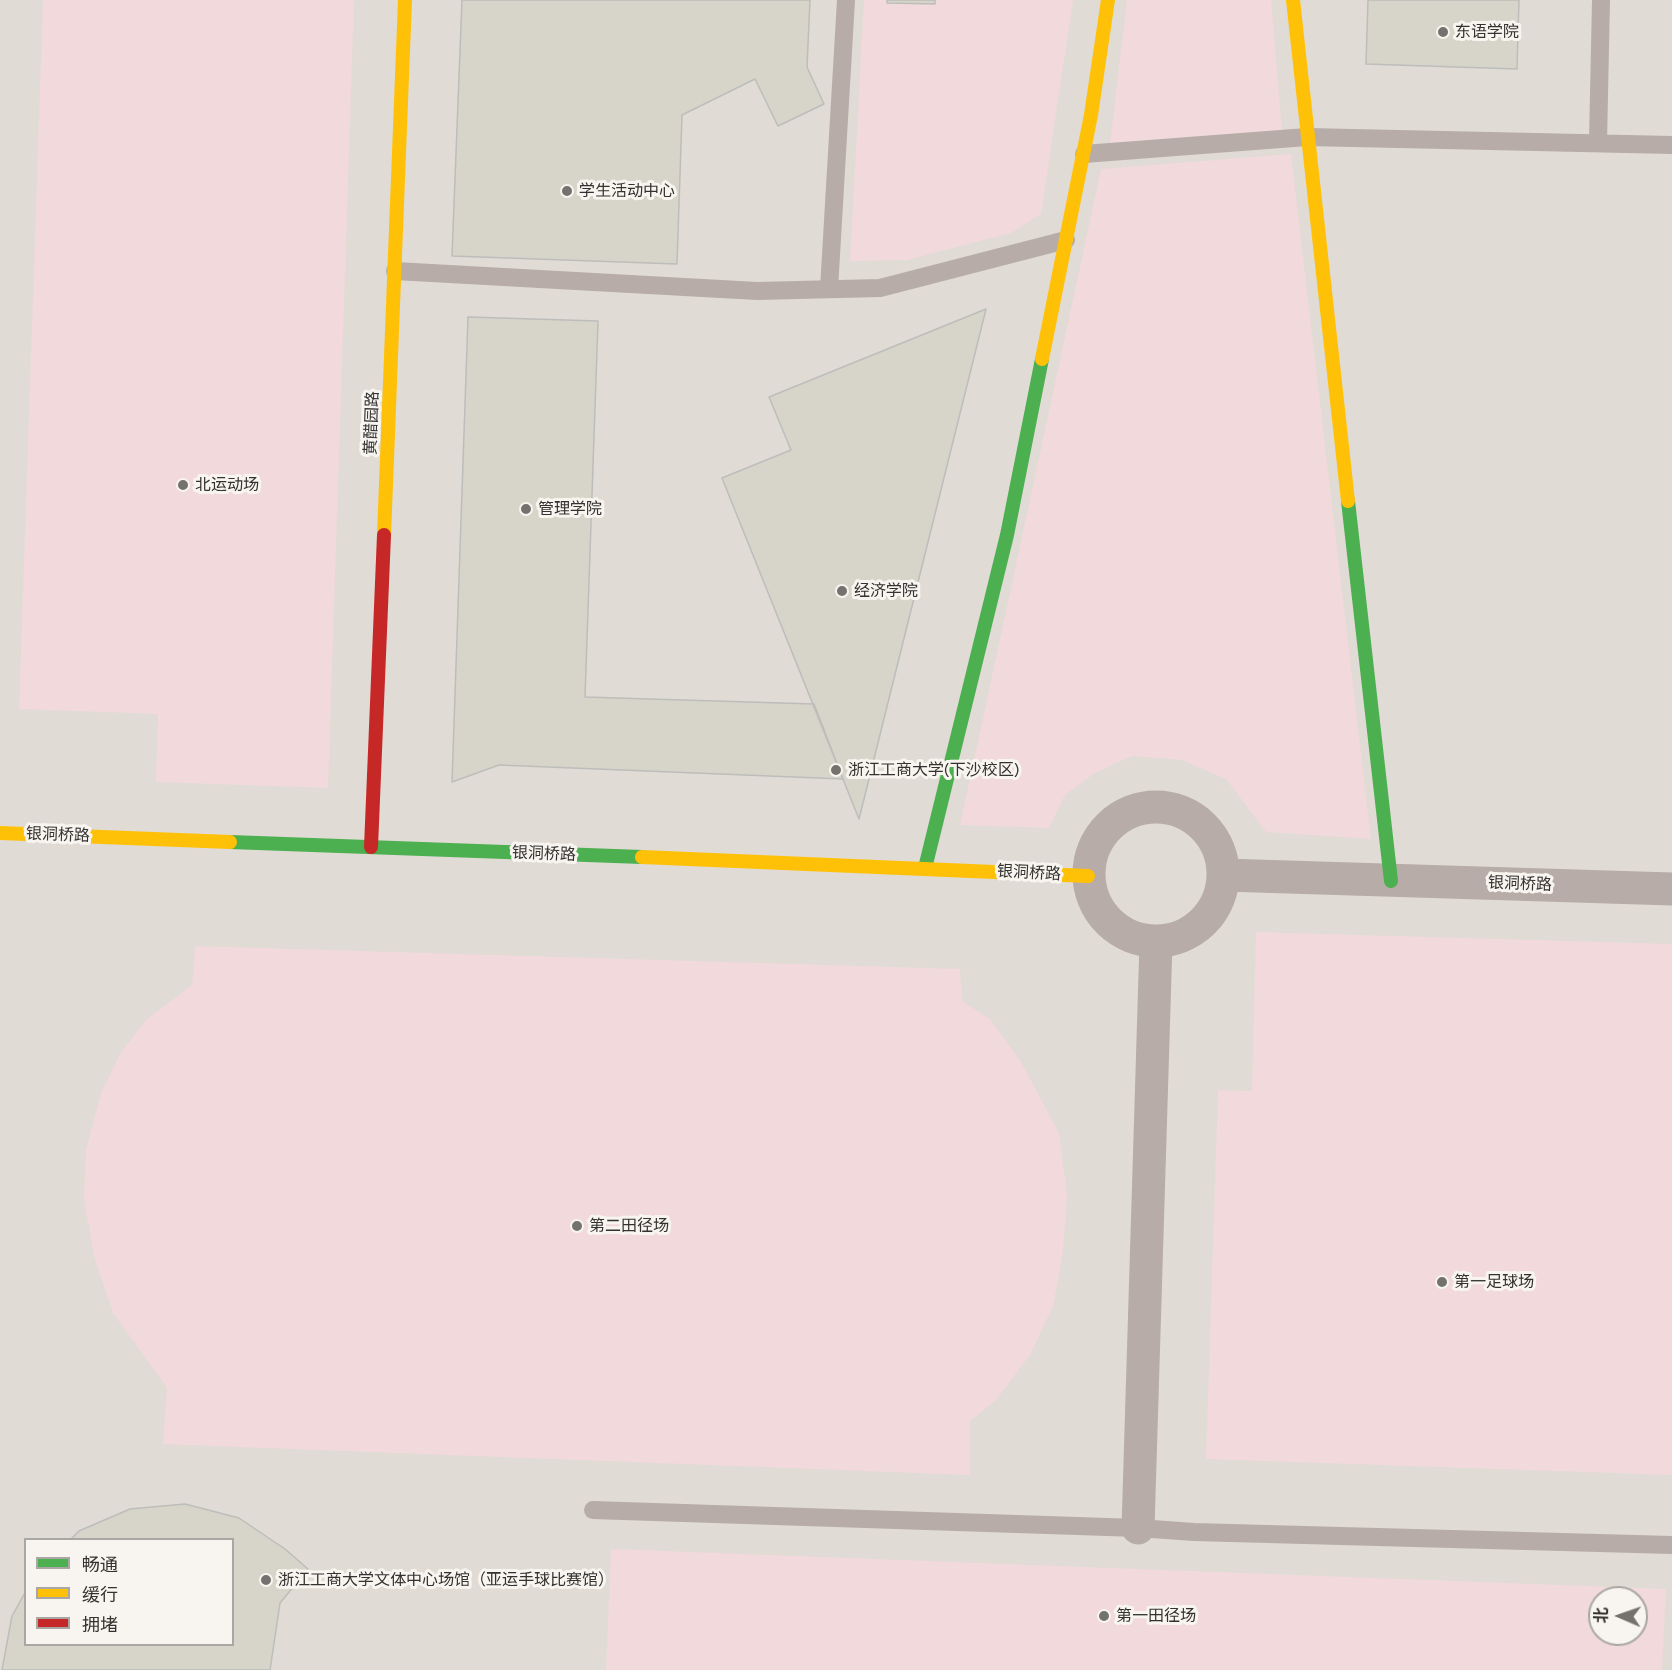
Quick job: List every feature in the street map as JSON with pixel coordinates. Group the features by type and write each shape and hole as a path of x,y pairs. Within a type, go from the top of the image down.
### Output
{"street":[{"name":"黄醋园路","path":"371,847 405,0"},
{"path":"925,868 1007,535 1084,154 1108,0"},
{"path":"1293,0 1391,880"},
{"path":"1167,806 1190,814 1208,830 1220,852 1224,875 1218,901 1203,922 1182,937 1156,942 1131,937 1109,923 1094,902 1088,876 1091,852 1103,831 1121,815 1143,807 1167,806"},
{"name":"银洞桥路","path":"0,833 1088,876"},
{"name":"银洞桥路","path":"1224,875 1672,889"},
{"path":"1138,1528 1156,942"}],"lane":[{"path":"829,289 846,0"},
{"path":"1598,142 1601,0"},
{"path":"1084,154 1307,137 1672,145"},
{"path":"395,271 757,291 880,288 1066,240"},
{"path":"593,1510 1138,1528 1194,1532 1672,1545"}],"shaded area":[{"name":"浙江工商大学(下沙校区)","path":"0,0 1672,0 1672,1670 0,1670"},
{"name":"北运动场","path":"43,0 354,0 328,788 156,782 158,714 19,709"},
{"path":"864,0 1073,0 1041,214 1011,233 907,260 850,261"},
{"path":"1127,0 1271,0 1282,130 1110,143"},
{"path":"1291,154 1371,839 1266,832 1226,779 1182,760 1132,756 1095,773 1065,795 1049,828 960,825 1101,169"},
{"name":"第一足球场","path":"1256,932 1672,944 1672,1475 1206,1459 1218,1090 1252,1091"},
{"name":"第二田径场","path":"195,946 960,969 962,1001 991,1020 1021,1062 1059,1133 1067,1195 1063,1252 1053,1306 1030,1355 996,1400 970,1421 970,1475 163,1444 167,1388 113,1313 95,1260 84,1200 86,1150 101,1093 121,1052 146,1020 192,985"},
{"name":"第一田径场","path":"611,1549 1588,1586 1588,1646 1648,1646 1648,1588 1666,1589 1662,1670 606,1670"}],"building":[{"name":"学生活动中心","path":"462,0 810,0 807,67 824,104 778,126 755,79 682,115 677,264 452,256"},
{"path":"887,0 935,0 935,4 887,3"},
{"name":"东语学院","path":"1368,0 1519,0 1517,69 1366,64"},
{"name":"经济学院","path":"986,309 859,819 722,478 791,450 769,397"},
{"name":"管理学院","path":"468,317 598,321 585,697 814,704 843,779 499,765 452,782"},
{"name":"浙江工商大学文体中心场馆（亚运手球比赛馆）","path":"185,1504 239,1518 285,1549 308,1569 280,1603 270,1670 2,1670 12,1616 24,1595 24,1646 234,1646 234,1538 72,1538 79,1531 130,1509"}],"traffic: fast":[{"path":"925,868 1007,535 1042,359"},
{"path":"1348,501 1391,881"},
{"path":"230,842 642,857"}],"traffic: slow":[{"path":"384,535 405,0"},
{"path":"1042,359 1091,115 1108,0"},
{"path":"1293,0 1348,501"},
{"path":"0,833 230,842"},
{"path":"642,857 1088,876"}],"traffic: jam":[{"path":"371,847 384,535"}],"place":[{"name":"东语学院","path":"1443,32"},
{"name":"学生活动中心","path":"567,191"},
{"name":"北运动场","path":"183,485"},
{"name":"管理学院","path":"526,509"},
{"name":"经济学院","path":"842,591"},
{"name":"浙江工商大学(下沙校区)","path":"836,770"},
{"name":"第二田径场","path":"577,1226"},
{"name":"第一足球场","path":"1442,1282"},
{"name":"浙江工商大学文体中心场馆（亚运手球比赛馆）","path":"266,1580"},
{"name":"第一田径场","path":"1104,1616"}]}
